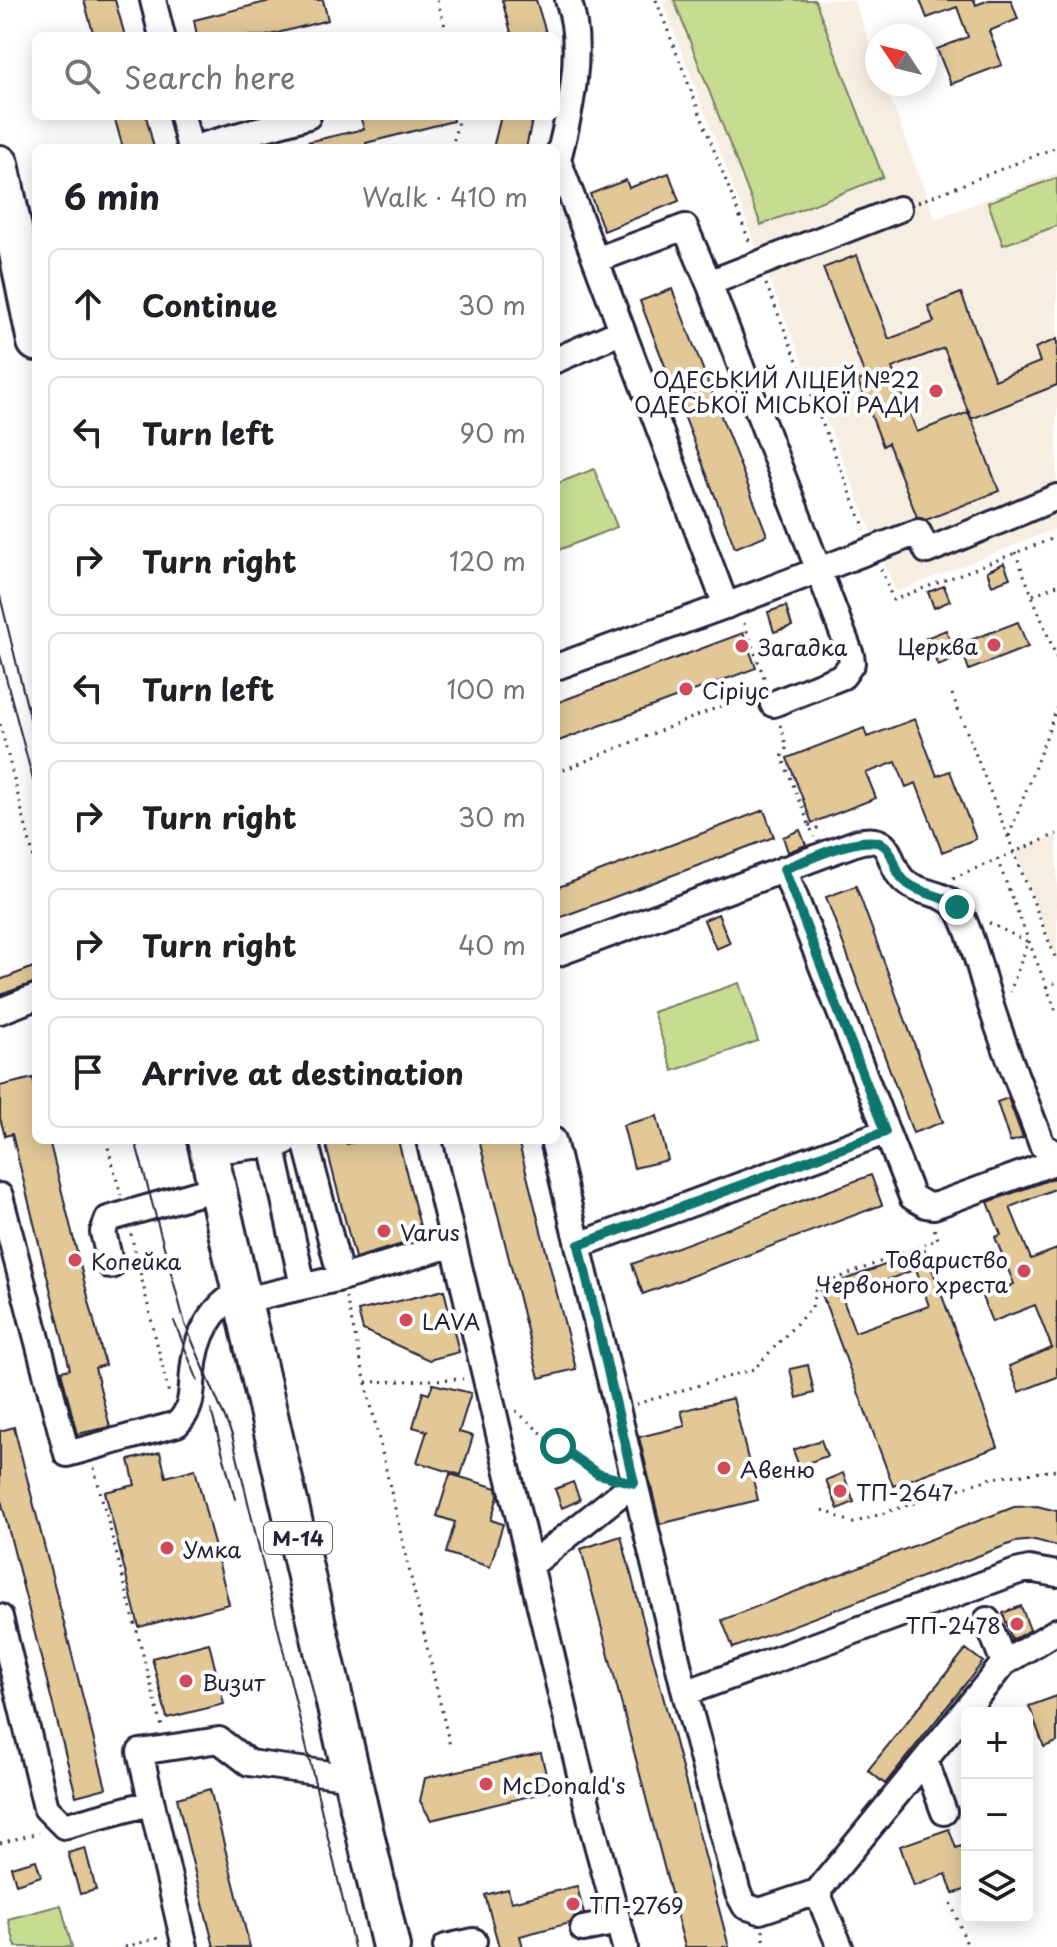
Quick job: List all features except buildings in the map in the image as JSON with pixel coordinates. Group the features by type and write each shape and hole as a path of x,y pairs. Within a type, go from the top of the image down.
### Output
{"highway":[{"path":"0,164 5,215 32,326"},
{"name":"М-14","path":"207,1146 391,1947"}],"street":[{"path":"560,148 576,62 577,36 568,0"},
{"path":"160,2 162,32"},
{"path":"183,120 191,144"},
{"path":"206,144 294,120"},
{"path":"560,171 731,604"},
{"path":"709,283 899,209"},
{"path":"596,260 685,227 709,283 821,569 852,663 843,676 773,704"},
{"path":"560,358 622,331"},
{"path":"560,666 918,532 927,551 1057,497"},
{"path":"560,953 784,869 858,842 874,840 887,848 898,875 905,882 949,900 957,907 1042,1145 1057,1158 942,1204 926,1205 912,1197 907,1191 784,869"},
{"path":"0,1011 32,999"},
{"path":"579,1245 885,1132"},
{"path":"207,1146 239,1144"},
{"path":"271,1144 303,1286"},
{"path":"305,1144 341,1278"},
{"path":"430,1144 594,1833 625,1947"},
{"path":"554,1144 685,1693 740,1900 751,1910 760,1911 817,1892 1004,1663 1057,1631"},
{"path":"111,1266 104,1225 108,1219 216,1188"},
{"path":"0,1196 67,1454 177,1424 191,1405 193,1368 202,1332 226,1299 341,1278 454,1244"},
{"path":"531,1565 634,1483"},
{"path":"685,1693 1016,1572 1029,1569 1057,1574"},
{"path":"0,1617 46,1808 64,1826 150,1803"},
{"path":"987,1620 1004,1663"},
{"path":"183,1940 140,1752 219,1740 249,1763 352,1777"},
{"path":"925,1760 944,1812"},
{"path":"817,1892 840,1947"},
{"path":"583,1929 618,1922"},
{"path":"446,1947 474,1941"}],"path":[{"path":"437,0 447,32"},
{"path":"656,0 893,600 1057,537"},
{"path":"453,144 458,120"},
{"path":"899,209 1057,147"},
{"path":"1015,552 1057,659"},
{"path":"1033,595 1057,585"},
{"path":"560,771 768,687 731,604"},
{"path":"952,694 1057,962"},
{"path":"773,704 787,747 782,757 822,855"},
{"path":"1009,836 1057,708"},
{"path":"0,724 32,851"},
{"path":"924,890 1057,834"},
{"path":"997,859 1057,1014"},
{"path":"957,907 1028,942"},
{"path":"998,1027 1028,942"},
{"path":"1046,987 1057,982"},
{"path":"107,1144 177,1424"},
{"path":"617,1410 754,1369 812,1307 816,1287 938,1239 926,1205"},
{"path":"341,1278 450,1746"},
{"path":"366,1382 447,1380"},
{"path":"516,1411 598,1474 634,1483"},
{"path":"88,1448 168,1748"},
{"path":"823,1510 853,1523 992,1478 1057,1470"},
{"path":"0,1843 64,1826"},
{"path":"951,1903 968,1947"},
{"path":"0,1939 2,1947"},
{"path":"125,1947 183,1940"}],"shaded area":[{"name":"ОДЕСЬКИЙ ЛІЦЕЙ №22 ОДЕСЬКОЇ МІСЬКОЇ РАДИ","path":"662,0 854,0 865,30 865,96 889,96 935,219 1057,173 1057,528 896,592 759,254"},
{"path":"1057,835 1057,961 1015,851"}],"green space":[{"path":"674,0 815,0 883,177 761,225"},
{"path":"1057,178 1057,226 1003,245 988,202"},
{"path":"594,469 617,527 560,549 560,482"},
{"path":"739,983 758,1041 673,1071 653,1012"},
{"path":"61,1905 72,1947 16,1947 8,1919"}],"tram line":[{"path":"0,596 32,727"},
{"path":"0,655 32,776"},
{"path":"136,1144 185,1324 232,1435 354,1947"},
{"path":"174,1321 198,1381"},
{"path":"211,1410 235,1499"}],"place":[{"name":"ОДЕСЬКИЙ ЛІЦЕЙ №22 ОДЕСЬКОЇ МІСЬКОЇ РАДИ","path":"936,391"},
{"name":"Церква","path":"994,645"},
{"name":"Загадка","path":"742,646"},
{"name":"Сіріус","path":"686,689"},
{"name":"Varus","path":"384,1231"},
{"name":"Копейка","path":"75,1260"},
{"name":"Товариство Червоного хреста","path":"1024,1271"},
{"name":"LAVA","path":"406,1320"},
{"name":"Авеню","path":"724,1468"},
{"name":"ТП-2647","path":"840,1491"},
{"name":"Умка","path":"167,1548"},
{"name":"ТП-2478","path":"1017,1624"},
{"name":"Визит","path":"186,1681"},
{"name":"McDonald's","path":"486,1784"},
{"name":"ТП-2769","path":"573,1904"}],"route":[{"path":"558,1446 598,1474 634,1483 579,1245 885,1132 784,869 856,843 874,840 887,848 898,875 905,882 949,900 957,907"}]}
